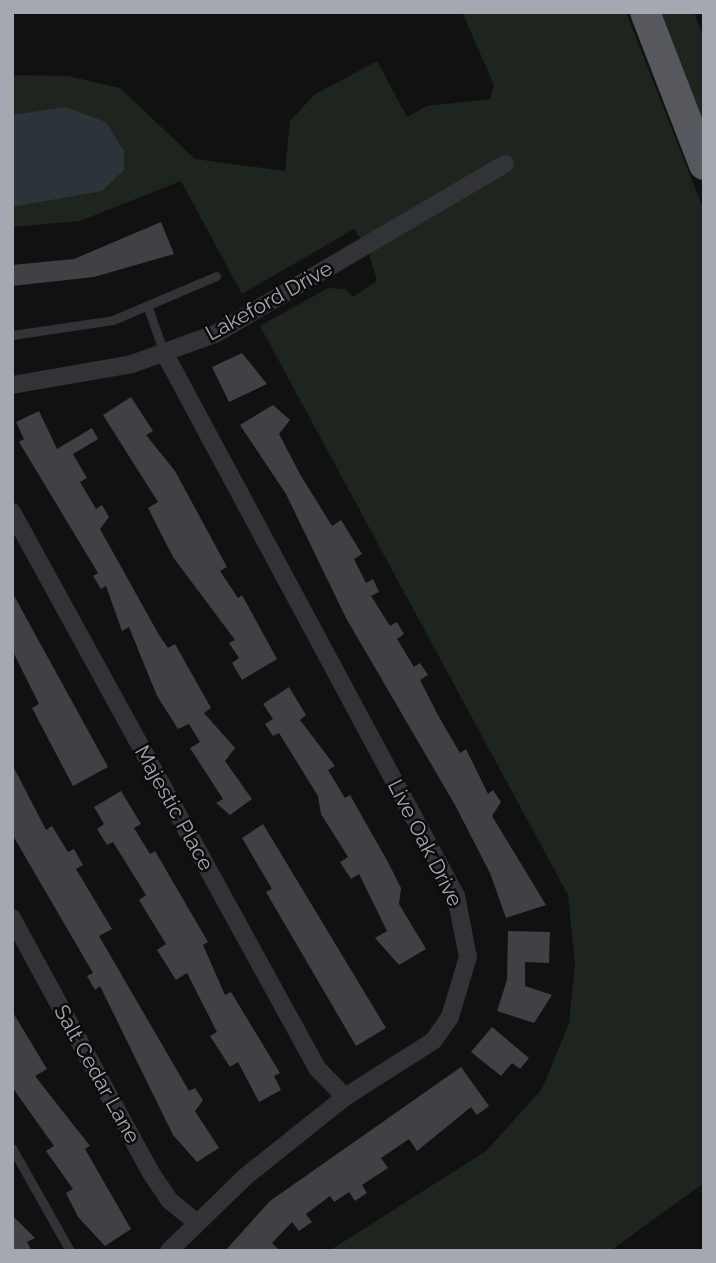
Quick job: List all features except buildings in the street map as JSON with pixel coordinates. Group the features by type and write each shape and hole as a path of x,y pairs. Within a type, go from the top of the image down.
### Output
{"highway":[{"path":"645,12 704,165"}],"street":[{"name":"Lakeford Drive","path":"12,385 164,354 234,324 505,164"},
{"name":"Live Oak Drive","path":"164,354 456,896 464,926 467,957 450,1017 433,1041 345,1097 194,1220 169,1251"},
{"name":"Majestic Place","path":"12,512 317,1068 345,1097"},
{"name":"Salt Cedar Lane","path":"12,918 151,1173 170,1200 194,1220"}],"lane":[{"path":"12,335 148,308 216,276"},
{"path":"148,308 164,354"},
{"path":"12,1148 70,1251"}],"shaded area":[{"path":"462,12 626,12 704,211 704,1183 610,1251 329,1251 486,1151 542,1089 569,1023 575,964 568,895 260,326 328,288 345,289 353,297 377,281 368,250 354,229 242,294 181,181 80,221 12,227 12,75 68,76 120,88 195,159 285,171 290,121 314,95 377,61 407,117 427,106 490,99 494,85"},
{"path":"658,12 694,12 704,39 704,129"},
{"path":"65,107 106,122 124,151 124,170 102,191 12,207 12,115"}]}
